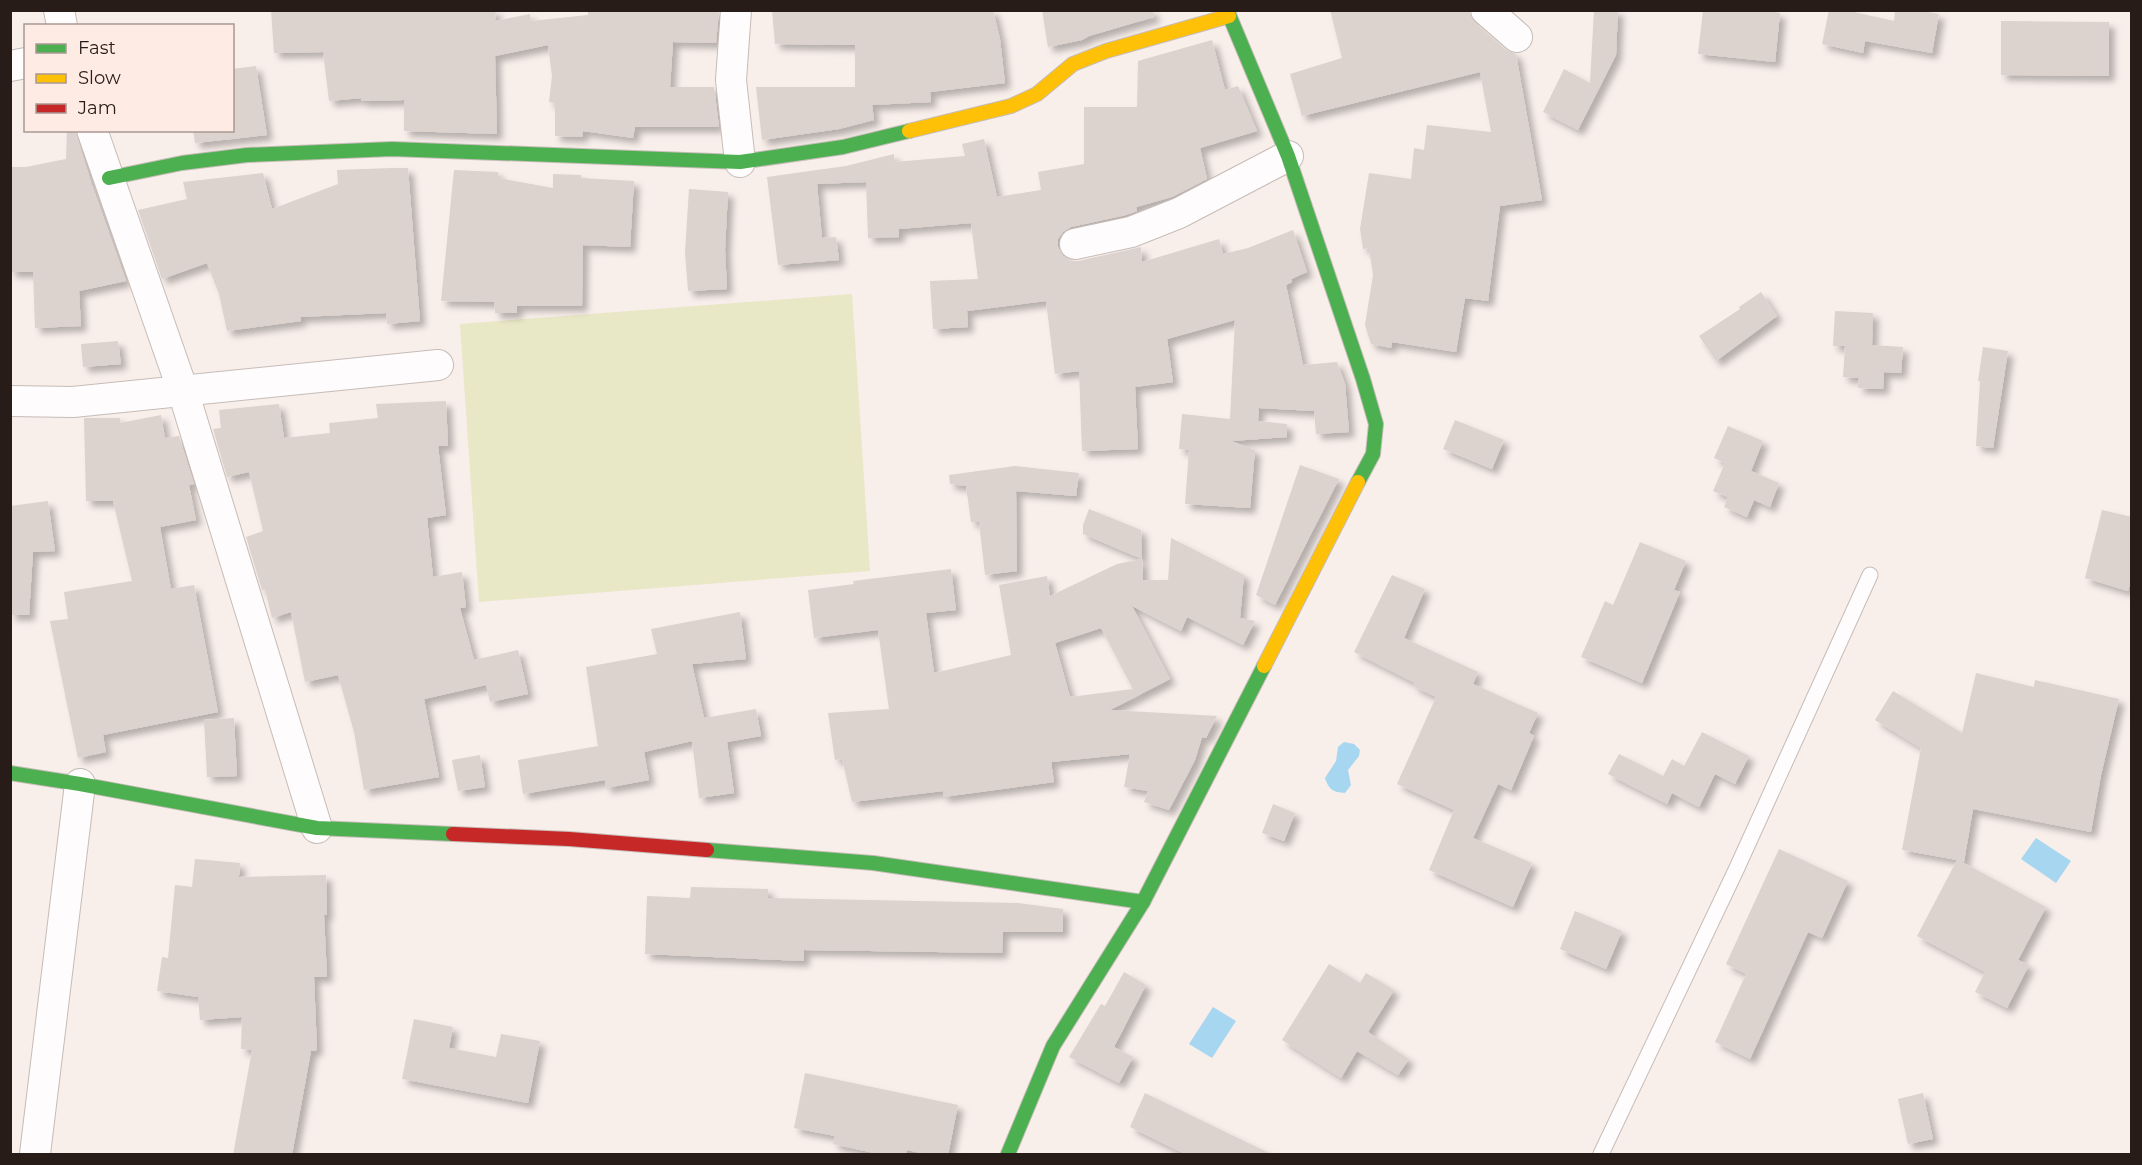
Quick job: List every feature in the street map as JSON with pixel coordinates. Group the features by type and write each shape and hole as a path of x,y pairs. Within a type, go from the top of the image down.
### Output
{"street":[{"path":"736,10 731,80 740,162"},
{"path":"1486,10 1517,37"},
{"path":"109,178 182,164 247,155 392,149 740,162 843,147 1011,106 1037,94 1073,64 1106,51 1228,13 1288,156 1373,413 1376,424 1373,454 1143,902 1053,1046 1008,1155"},
{"path":"93,132 183,391 317,828"},
{"path":"1075,244 1131,232 1179,213 1288,156"},
{"path":"10,401 73,402 438,365"},
{"path":"10,773 317,828 569,839 873,863 1143,902"},
{"path":"35,1155 80,784"}],"lane":[{"path":"1601,1155 1731,880 1870,575"}],"green space":[{"path":"852,294 870,571 479,602 460,324"}],"water":[{"path":"1344,742 1354,744 1360,750 1359,756 1348,770 1351,785 1345,793 1332,790 1325,778 1336,761 1338,747"},
{"path":"2036,838 2071,861 2056,883 2021,859"},
{"path":"1213,1007 1236,1021 1212,1058 1189,1044"}],"building":[{"path":"271,10 496,10 495,21 530,14 531,21 588,15 588,10 719,10 716,43 673,42 670,87 714,87 719,127 635,127 633,138 583,131 582,137 555,136 555,103 549,102 552,76 548,45 495,56 497,134 404,131 404,100 361,101 361,98 329,101 323,52 274,53"},
{"path":"772,10 993,10 1000,39 1005,83 930,92 931,102 872,105 874,120 839,129 762,140 756,87 855,87 855,45 775,44"},
{"path":"1042,10 1153,10 1154,17 1082,40 1048,47"},
{"path":"1330,10 1469,10 1475,23 1506,50 1516,54 1542,200 1500,206 1488,301 1465,298 1456,352 1392,342 1391,348 1371,344 1365,325 1373,275 1369,248 1363,249 1360,229 1369,173 1411,179 1414,148 1424,150 1427,125 1491,132 1480,72 1302,116 1290,74 1342,58"},
{"path":"1594,10 1618,10 1616,55 1578,130 1543,112 1564,69 1590,83"},
{"path":"1703,10 1761,10 1780,13 1775,62 1698,54"},
{"path":"1829,10 1845,10 1894,21 1895,10 1917,10 1939,14 1932,53 1865,41 1863,53 1822,44"},
{"path":"2001,21 2109,22 2109,76 2001,75"},
{"path":"1212,40 1225,90 1238,86 1257,131 1200,148 1207,179 1172,197 1136,207 1137,211 1126,215 1071,227 1058,239 1058,247 1063,256 1070,261 1078,261 1141,247 1142,262 1219,239 1223,254 1248,248 1293,230 1307,272 1291,279 1292,282 1286,285 1303,365 1337,362 1345,384 1349,432 1316,434 1314,411 1259,408 1258,421 1287,424 1287,437 1231,441 1255,450 1250,508 1185,504 1189,450 1179,449 1182,414 1230,419 1235,320 1167,339 1173,382 1135,387 1138,449 1082,451 1079,371 1055,374 1046,301 967,311 968,327 933,329 930,281 978,279 971,223 899,229 899,237 868,238 866,182 817,184 822,238 836,237 839,260 778,265 767,177 846,166 894,154 894,162 965,156 962,144 984,139 997,197 1041,190 1038,172 1084,164 1084,107 1137,107 1138,61"},
{"path":"256,66 267,135 195,143 193,132 234,132 234,69"},
{"path":"67,132 76,132 126,281 79,291 81,326 35,328 33,272 10,272 10,167 26,167 66,159"},
{"path":"408,168 420,321 387,324 386,313 300,317 301,321 227,331 219,294 207,263 162,279 138,210 187,199 183,182 263,173 272,209 338,184 337,170"},
{"path":"454,170 498,172 498,178 553,188 553,174 634,181 630,247 583,245 582,306 517,306 517,313 495,313 494,302 441,301"},
{"path":"689,189 728,192 725,249 727,289 688,291 685,252"},
{"path":"1761,292 1777,316 1716,361 1699,336"},
{"path":"1835,311 1873,313 1872,345 1903,347 1901,373 1884,372 1883,389 1858,388 1859,378 1843,377 1845,346 1833,346"},
{"path":"118,341 121,364 83,367 81,344"},
{"path":"1983,347 2008,351 1993,448 1976,446 1980,381 1978,381"},
{"path":"446,401 448,446 438,446 446,515 427,518 433,577 462,572 466,607 460,608 474,660 518,650 528,694 490,702 486,685 424,699 439,777 364,790 354,732 338,675 305,682 291,612 272,618 265,589 262,590 246,537 263,531 249,472 227,477 213,429 221,428 219,410 279,404 284,438 330,433 329,423 378,418 376,404"},
{"path":"161,415 165,438 179,436 194,484 189,485 196,520 160,527 171,589 194,585 218,712 103,735 106,752 78,758 50,621 68,619 64,592 132,581 113,501 86,501 84,418 120,418 120,423"},
{"path":"1455,420 1504,440 1492,469 1443,449"},
{"path":"1728,426 1763,441 1751,471 1779,483 1770,507 1754,500 1747,517 1724,507 1728,497 1713,491 1725,463 1714,458"},
{"path":"1300,465 1339,479 1275,605 1256,595"},
{"path":"1015,466 1079,473 1076,496 1016,491 1017,571 985,575 979,522 971,522 966,486 950,484 949,475"},
{"path":"48,501 55,551 33,552 29,615 10,615 10,506"},
{"path":"1089,509 1141,530 1142,559 1083,534 1083,525"},
{"path":"2102,510 2132,517 2132,577 2128,591 2085,578"},
{"path":"1171,538 1244,575 1240,618 1255,621 1243,645 1187,617 1181,631 1132,606 1170,679 1110,710 1217,716 1206,738 1202,737 1195,760 1169,810 1144,802 1148,791 1124,787 1130,754 1051,762 1054,782 943,797 943,791 852,802 842,759 835,760 828,713 889,709 878,630 814,638 808,590 854,584 853,581 951,569 956,610 926,613 934,673 1011,655 999,585 1047,576 1050,596 1117,564 1142,559 1143,580 1168,580","holes":["1101,628 1133,689 1070,697 1055,643"]},
{"path":"1640,542 1686,561 1674,590 1680,592 1642,683 1581,657 1605,601 1613,605"},
{"path":"1392,575 1425,589 1404,638 1478,672 1473,684 1538,713 1529,733 1534,736 1511,790 1498,784 1473,838 1532,863 1513,907 1429,870 1454,810 1397,784 1436,697 1413,686 1415,683 1354,652"},
{"path":"740,612 746,659 692,664 704,718 756,709 761,736 727,742 734,793 699,798 692,741 644,752 649,780 606,788 605,780 523,794 518,760 598,746 586,667 657,654 651,629"},
{"path":"1976,673 2034,687 2035,680 2119,699 2101,775 2091,832 1973,809 1964,862 1960,861 2046,907 2018,960 2029,965 2007,1008 1975,992 1985,972 1917,936 1957,860 1902,850 1921,748 1875,720 1893,691 1962,733"},
{"path":"234,718 237,776 207,777 204,720"},
{"path":"1702,732 1749,756 1735,784 1715,774 1699,807 1672,793 1667,804 1608,774 1619,754 1663,776 1672,759 1684,766"},
{"path":"480,755 485,787 458,791 452,760"},
{"path":"1273,804 1295,813 1284,841 1262,833"},
{"path":"1779,849 1848,881 1822,938 1808,932 1750,1059 1715,1042 1746,974 1726,964"},
{"path":"195,859 240,863 239,877 326,875 327,915 324,915 327,977 314,977 317,1050 311,1051 292,1155 233,1155 252,1050 241,1049 242,1017 200,1020 198,997 157,991 162,957 168,958 175,885 192,887"},
{"path":"691,887 768,889 768,898 1018,903 1063,909 1063,932 1003,932 1002,953 804,950 804,961 645,954 647,896 690,898"},
{"path":"1575,911 1622,931 1606,969 1560,949"},
{"path":"1329,964 1360,983 1366,973 1394,990 1368,1032 1409,1059 1398,1075 1357,1051 1341,1078 1282,1040"},
{"path":"1124,972 1146,985 1114,1047 1133,1057 1119,1083 1069,1057 1101,1004 1105,1006"},
{"path":"414,1019 453,1027 449,1048 496,1057 501,1034 540,1041 528,1103 402,1079"},
{"path":"805,1073 958,1105 948,1155 930,1155 907,1150 906,1155 883,1155 833,1144 835,1136 794,1128"},
{"path":"1145,1093 1273,1155 1187,1155 1130,1127"},
{"path":"1923,1093 1933,1139 1908,1144 1898,1099"}],"traffic: fast":[{"path":"1227,10 1288,156 1376,424 1373,454 1358,482"},
{"path":"109,178 182,163 247,155 392,149 740,162 843,147 909,131"},
{"path":"1008,1154 1053,1046 1143,902 1264,666"},
{"path":"10,773 317,828 453,834"},
{"path":"707,850 873,863 1143,902"}],"traffic: slow":[{"path":"909,131 1011,106 1037,94 1073,64 1106,51 1229,16"},
{"path":"1264,666 1358,482"}],"traffic: jam":[{"path":"453,834 569,839 707,850"}]}
